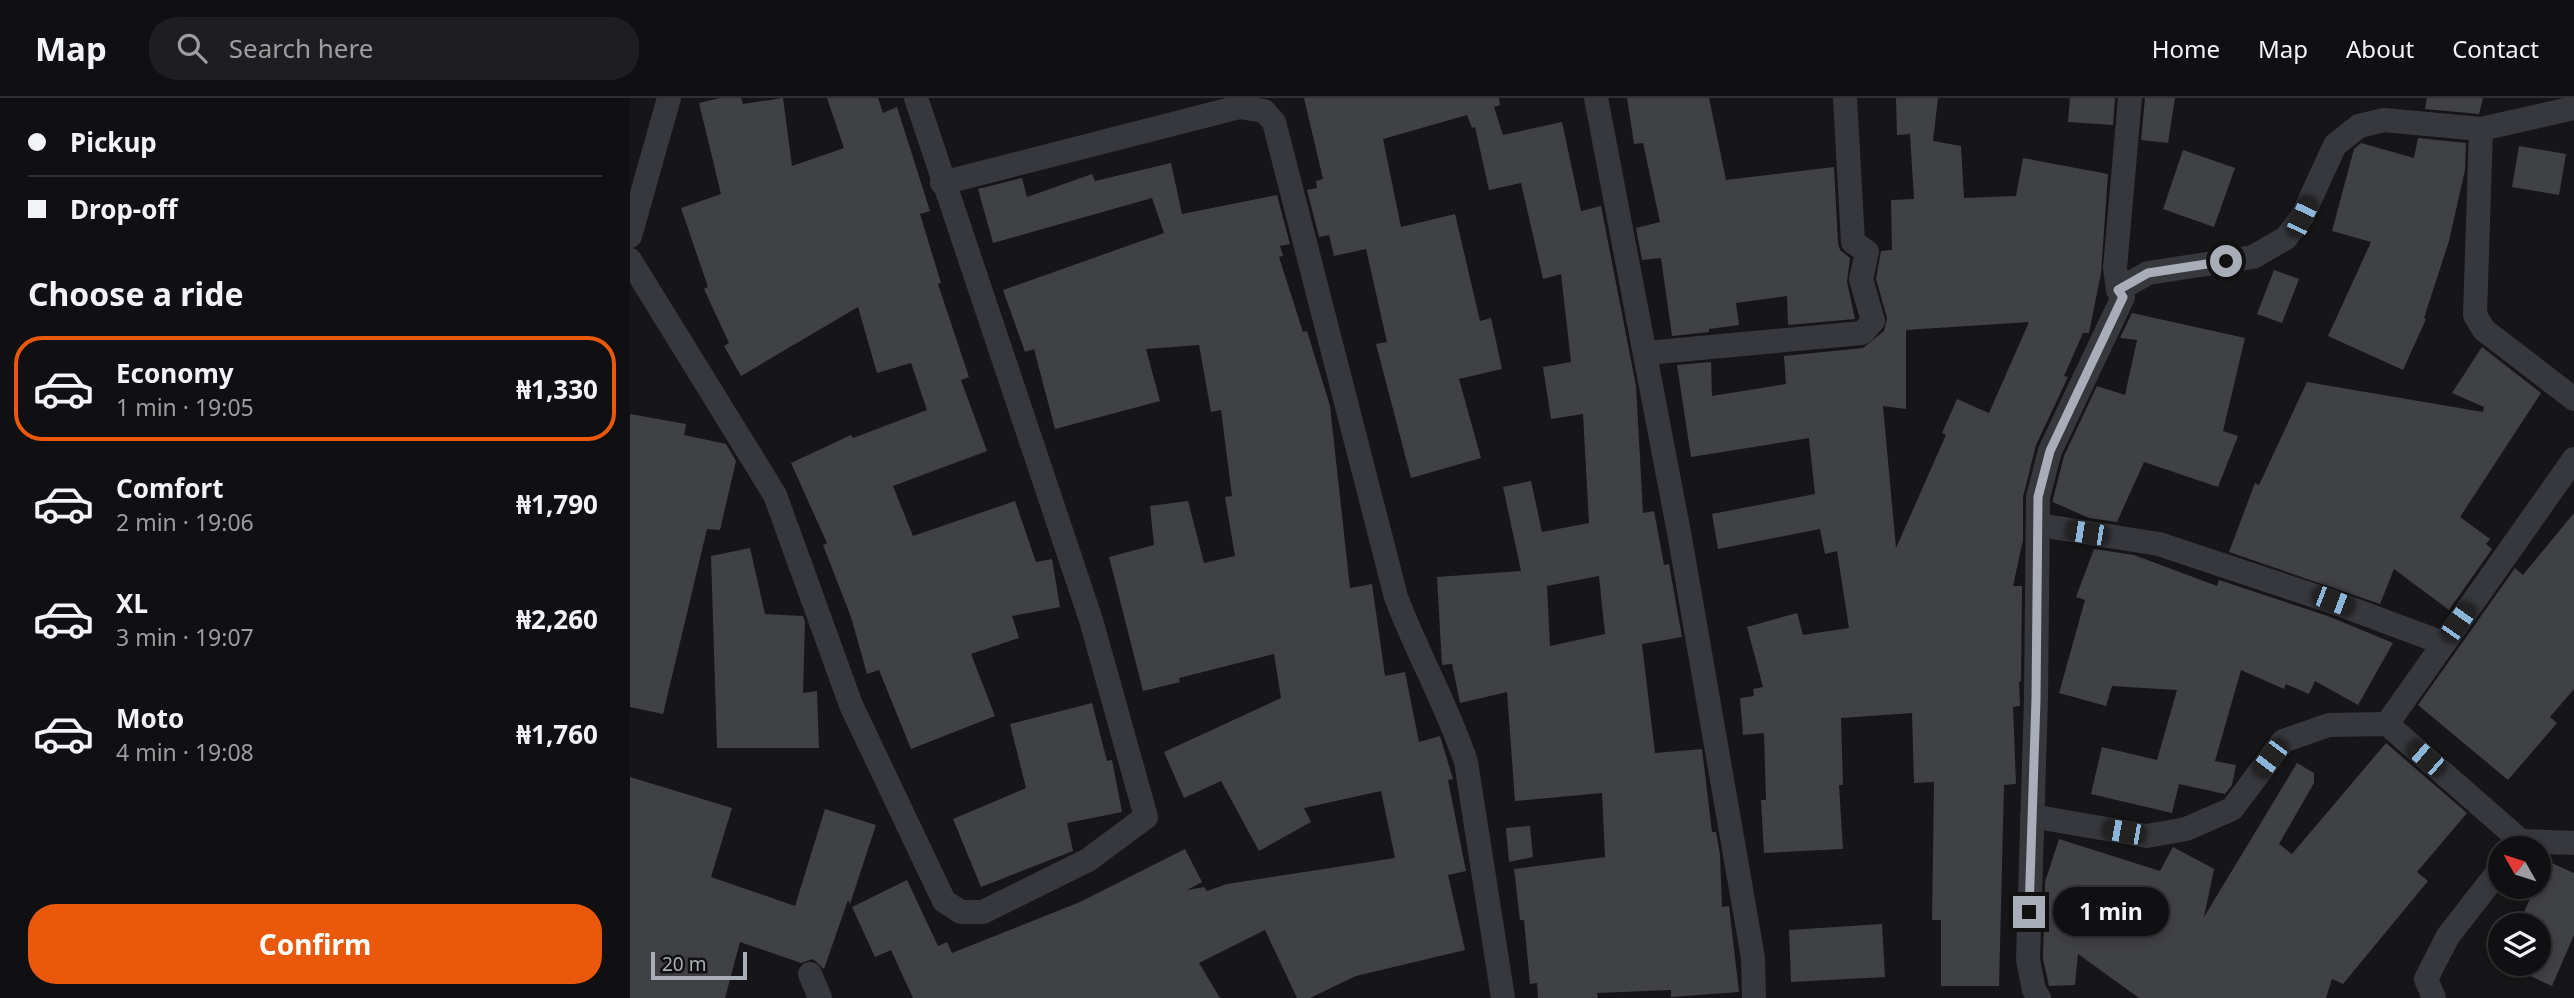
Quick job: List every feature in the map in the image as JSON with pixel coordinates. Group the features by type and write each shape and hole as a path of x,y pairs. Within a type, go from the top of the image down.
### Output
{"street":[{"path":"630,236 669,98"},
{"path":"630,260 775,495 851,705 944,901 961,912 983,912 1088,860 1146,817 1091,620 916,98"},
{"path":"1595,98 1646,352 1750,944 1754,998"},
{"path":"1646,352 1862,333 1873,321 1861,279 1867,252 1853,242 1845,98"},
{"path":"2039,998 2034,990 2028,960 2038,497 2050,451 2123,297 2118,290 2115,268 2130,98"},
{"path":"943,183 1239,107 1264,111 1274,122 1396,597 1409,631 1455,728 1466,762 1503,998"},
{"path":"2118,290 2148,273 2253,257 2286,238 2302,217 2335,145 2385,109 2482,129 2574,108"},
{"path":"2482,129 2475,315 2484,330 2574,399"},
{"path":"2387,724 2574,459"},
{"path":"2039,525 2159,544 2333,601 2443,643"},
{"path":"2032,816 2147,836 2186,829 2232,809 2283,741 2329,724 2387,724 2508,836"},
{"path":"2552,844 2574,843"},
{"path":"2434,998 2426,979 2443,947 2488,886"},
{"path":"810,974 820,998"}],"building":[{"path":"720,98 741,98 743,104 783,98 792,166 844,148 827,98 878,98 883,113 897,107 930,211 920,214 941,283 938,284 969,377 961,380 987,451 893,486 913,536 1015,501 1036,562 1052,559 1060,607 1012,616 1019,638 971,654 995,716 911,749 879,670 867,674 851,617 823,545 827,543 791,463 851,435 853,438 927,410 911,363 877,373 858,307 741,376 724,346 729,343 704,289 708,287 681,208 721,194 699,103"},
{"path":"1304,98 1499,98 1500,105 1494,107 1503,135 1562,122 1581,211 1601,206 1636,386 1643,513 1654,511 1664,565 1669,564 1682,637 1642,644 1655,753 1702,749 1712,832 1716,832 1720,854 1722,907 1729,906 1739,992 1671,997 1671,990 1597,993 1598,998 1538,998 1537,983 1530,984 1524,920 1520,920 1514,869 1605,857 1602,793 1515,801 1507,692 1460,703 1452,664 1442,665 1437,577 1521,571 1503,487 1531,481 1542,532 1589,523 1583,414 1551,419 1543,367 1571,362 1561,274 1543,279 1521,183 1489,190 1475,127 1472,128 1467,115 1383,139 1401,227 1455,214 1480,321 1491,318 1502,369 1459,379 1481,458 1411,478 1376,344 1387,342 1366,249 1334,256 1329,235 1319,237 1307,190 1317,188 1316,181 1323,179","holes":["1599,576 1605,634 1550,646 1547,586"]},
{"path":"1627,98 1709,98 1726,180 1834,167 1838,243 1840,250 1850,258 1847,282 1855,319 1788,325 1787,296 1736,303 1739,325 1672,336 1661,258 1642,260 1636,228 1660,222 1643,143 1634,144"},
{"path":"1896,98 1938,98 1933,141 1961,146 1964,198 2016,196 2023,158 2108,174 2101,273 2089,333 2083,333 2064,376 2068,377 2036,445 2023,497 2023,540 2013,586 2022,586 2020,706 2013,707 2016,784 2004,785 1999,986 1941,986 1941,920 1932,920 1934,782 1914,783 1912,713 1841,718 1843,785 1839,785 1843,849 1764,853 1761,800 1766,800 1764,733 1743,735 1740,698 1754,696 1753,689 1763,687 1747,627 1797,613 1803,635 1849,628 1837,551 1825,554 1820,529 1718,549 1712,514 1815,494 1809,438 1691,457 1677,365 1711,362 1712,396 1786,384 1784,356 1863,348 1884,331 1887,318 1876,279 1881,251 1892,250 1891,200 1914,199 1910,134 1897,135","holes":["2029,322 1989,413 1957,399 1942,433 1946,435 1896,548 1883,406 1906,409 1906,330"]},
{"path":"2070,98 2115,98 2113,125 2068,122"},
{"path":"2145,98 2175,98 2168,143 2141,140"},
{"path":"2427,98 2483,98 2479,114 2425,109"},
{"path":"2418,138 2466,143 2465,170 2449,241 2424,318 2426,319 2403,370 2328,336 2371,242 2332,231 2354,149 2361,143 2414,158"},
{"path":"2519,146 2566,154 2559,195 2512,187"},
{"path":"2183,150 2235,168 2214,227 2163,209"},
{"path":"1171,163 1182,214 1277,195 1290,244 1280,246 1283,256 1279,257 1303,332 1307,331 1330,406 1350,588 1372,584 1385,676 1405,672 1419,742 1440,736 1453,779 1448,780 1466,871 1448,875 1465,950 1356,976 1310,998 1297,998 1265,930 1199,963 1220,998 913,998 891,950 875,957 852,907 907,880 938,946 947,942 952,953 1080,902 1185,849 1202,882 1187,890 1204,887 1207,891 1227,884 1395,858 1381,791 1304,808 1311,822 1259,851 1221,781 1184,798 1164,752 1281,698 1274,654 1179,678 1180,682 1143,691 1109,557 1154,545 1150,506 1188,501 1204,563 1235,556 1225,497 1232,496 1221,410 1211,412 1199,345 1146,349 1160,401 1055,429 1034,349 1025,352 1003,290 1164,233 1152,198 993,243 978,189 1022,178 1027,197 1092,174 1095,181"},
{"path":"2274,270 2299,279 2282,323 2257,314"},
{"path":"2132,313 2245,338 2223,431 2238,436 2218,487 2144,462 2117,522 2089,518 2053,502 2053,499 2064,456 2097,386 2125,395 2137,340 2120,338"},
{"path":"2482,347 2541,393 2460,517 2490,539 2486,544 2492,549 2449,610 2394,569 2380,604 2229,552 2255,483 2259,485 2307,382 2483,412 2484,407 2452,393"},
{"path":"630,414 686,424 684,435 726,444 736,461 720,530 707,529 663,714 630,707"},
{"path":"2574,513 2574,689 2550,717 2557,723 2508,780 2418,705 2515,568 2523,575"},
{"path":"750,548 765,614 803,616 803,693 817,691 819,748 717,748 711,556"},
{"path":"2094,549 2134,555 2217,586 2219,580 2328,616 2393,643 2358,705 2315,681 2309,694 2286,684 2284,689 2241,670 2215,761 2236,765 2232,785 2225,794 2179,784 2172,813 2091,794 2102,747 2157,760 2177,690 2112,686 2106,706 2059,693 2085,600 2076,597"},
{"path":"1092,703 1107,761 1112,760 1122,812 1067,823 1073,851 981,887 953,819 1026,788 1010,724"},
{"path":"2386,743 2467,813 2417,872 2428,881 2343,984 2332,979 2326,998 2139,998 2078,954 2075,985 2049,986 2043,959 2045,882 2059,839 2160,871 2173,847 2214,869 2204,917 2297,763 2314,773 2314,783 2279,844 2292,854"},
{"path":"630,777 732,808 711,877 795,906 825,809 876,825 850,904 848,900 824,969 813,959 801,963 740,942 725,998 630,998"},
{"path":"1530,826 1533,857 1509,862 1506,828"},
{"path":"2552,863 2574,873 2574,935 2552,986 2530,976 2551,976 2551,913 2524,913 2529,900 2552,900"},
{"path":"1882,924 1885,977 1791,982 1789,930"}],"route":[{"path":"2029,912 2036,699 2038,497 2050,451 2123,297 2118,290 2148,273 2226,261"}]}
